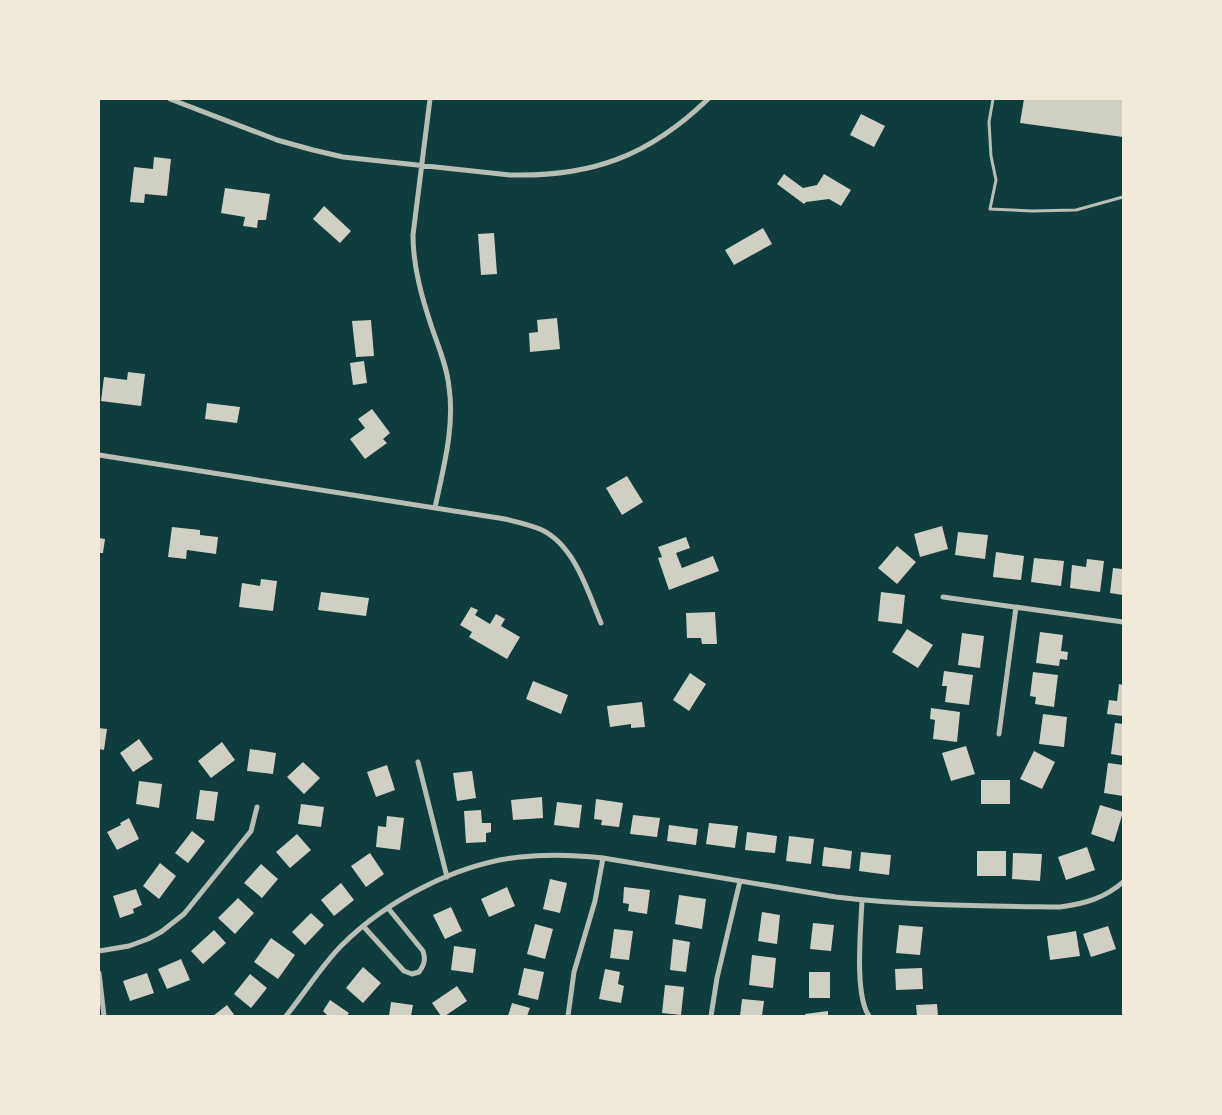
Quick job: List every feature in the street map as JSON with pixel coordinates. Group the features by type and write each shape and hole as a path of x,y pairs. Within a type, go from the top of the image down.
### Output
{"street":[{"path":"170,99 293,145 343,156 510,175 537,176 562,174 588,168 641,150 686,120 708,99"},
{"path":"430,99 413,235 413,258 432,327 442,355 449,385 451,406 450,428 436,508"},
{"path":"99,455 505,519 542,530 556,540 570,557 578,570 601,624"},
{"path":"943,597 1123,622"},
{"path":"999,734 1016,607"},
{"path":"418,762 447,876"},
{"path":"99,951 129,946 148,939 161,932 184,914 250,831 257,808"},
{"path":"286,1016 326,963 343,945 388,908 447,876 482,865 518,857 545,855 603,858 862,900 1060,907 1088,902 1101,897 1123,882"},
{"path":"568,1016 574,972 595,900 603,858"},
{"path":"711,1016 717,978 740,881"},
{"path":"862,900 861,993 869,1016"},
{"path":"364,926 404,971 412,974 419,972 424,965 425,957 388,908"},
{"path":"99,972 104,1016"}],"lane":[{"path":"993,99 989,122 991,156 996,180 990,209 1032,211 1076,210 1123,197"}],"building":[{"path":"1024,99 1123,99 1123,137 1020,123"},
{"path":"861,114 885,126 874,147 850,135"},
{"path":"154,157 171,159 167,196 145,194 144,203 130,202 134,167 153,169"},
{"path":"784,174 803,188 817,185 824,174 851,190 841,206 829,199 806,202 804,204 777,184"},
{"path":"225,188 270,194 266,220 258,220 257,228 243,226 245,217 221,213"},
{"path":"324,206 351,231 340,243 313,219"},
{"path":"763,228 772,244 734,265 725,250"},
{"path":"494,233 497,274 481,275 478,234"},
{"path":"557,318 560,349 530,352 529,333 538,332 537,320"},
{"path":"371,320 374,356 356,357 352,321"},
{"path":"364,361 367,383 353,385 350,363"},
{"path":"128,372 145,374 141,406 101,401 104,377 127,380"},
{"path":"207,403 240,407 237,423 205,419"},
{"path":"372,409 390,433 383,439 387,443 365,459 350,439 365,428 358,419"},
{"path":"627,476 643,502 622,515 606,488"},
{"path":"942,526 948,549 920,557 914,534"},
{"path":"172,527 200,530 200,535 218,537 216,554 187,550 186,559 168,557"},
{"path":"958,532 988,535 985,559 955,555"},
{"path":"686,537 690,548 676,553 682,568 713,556 719,571 669,590 658,558 662,557 658,547"},
{"path":"99,538 105,539 103,553 99,553"},
{"path":"897,546 916,562 897,584 878,568"},
{"path":"996,552 1024,556 1021,580 993,577"},
{"path":"1034,558 1064,561 1061,586 1031,582"},
{"path":"1087,559 1104,561 1100,592 1070,588 1072,565 1086,567"},
{"path":"1113,568 1123,569 1123,595 1110,593"},
{"path":"261,579 277,581 273,611 239,607 242,583 260,586"},
{"path":"321,592 369,598 366,616 318,610"},
{"path":"881,592 905,595 902,624 878,621"},
{"path":"471,607 478,610 475,615 490,624 496,614 505,619 501,626 520,637 507,659 469,637 472,632 460,625"},
{"path":"715,612 717,644 702,644 701,638 687,638 686,613"},
{"path":"907,629 933,645 918,668 892,652"},
{"path":"1040,632 1063,635 1061,651 1068,652 1067,660 1060,659 1059,666 1036,663"},
{"path":"962,633 984,636 980,668 958,665"},
{"path":"944,671 973,675 969,705 945,702 947,686 942,686"},
{"path":"1033,672 1058,675 1054,707 1035,704 1036,697 1030,696"},
{"path":"690,673 706,684 689,711 673,700"},
{"path":"533,681 568,695 561,714 526,699"},
{"path":"1119,684 1123,685 1123,716 1107,714 1109,700 1117,701"},
{"path":"642,702 645,727 631,728 631,724 610,727 607,706"},
{"path":"931,708 960,712 957,742 933,739 935,720 930,719"},
{"path":"1043,714 1067,717 1064,747 1039,744"},
{"path":"1115,723 1123,724 1123,756 1111,754"},
{"path":"99,728 107,729 104,750 99,749"},
{"path":"139,739 153,759 133,772 120,753"},
{"path":"222,742 235,760 211,778 198,761"},
{"path":"966,746 975,774 951,781 942,753"},
{"path":"250,749 276,753 273,774 247,771"},
{"path":"1034,751 1055,762 1042,789 1020,779"},
{"path":"303,762 320,778 304,794 287,777"},
{"path":"1108,763 1123,765 1123,796 1104,793"},
{"path":"387,765 395,790 376,797 367,772"},
{"path":"472,771 476,798 457,801 453,773"},
{"path":"981,780 1010,780 1010,804 981,804"},
{"path":"139,781 162,784 159,808 136,804"},
{"path":"200,790 218,792 214,821 196,819"},
{"path":"542,797 543,818 513,820 511,800"},
{"path":"596,799 623,803 619,827 601,825 602,820 594,819"},
{"path":"557,802 582,805 579,828 554,825"},
{"path":"301,804 324,807 321,827 298,824"},
{"path":"1100,805 1123,812 1114,842 1091,834"},
{"path":"481,810 482,823 491,823 491,832 486,833 486,842 466,843 464,811"},
{"path":"633,815 660,818 657,837 630,834"},
{"path":"387,816 404,818 400,850 376,847 378,826 386,827"},
{"path":"129,818 139,839 117,850 107,832 121,825 120,823"},
{"path":"709,823 738,826 735,848 706,844"},
{"path":"669,825 698,829 696,845 667,841"},
{"path":"192,831 205,841 188,863 175,853"},
{"path":"747,832 777,836 775,853 745,850"},
{"path":"297,834 311,850 290,868 276,852"},
{"path":"789,836 814,839 811,864 786,861"},
{"path":"824,847 852,851 850,869 822,866"},
{"path":"1087,847 1095,870 1066,880 1058,857"},
{"path":"977,851 1006,851 1006,876 977,876"},
{"path":"861,852 891,855 889,875 859,871"},
{"path":"370,853 384,874 366,887 351,866"},
{"path":"1013,853 1042,854 1040,881 1012,879"},
{"path":"160,863 176,876 159,899 143,886"},
{"path":"261,864 278,879 262,898 244,883"},
{"path":"550,879 567,883 560,913 543,909"},
{"path":"341,883 354,900 334,916 321,900"},
{"path":"507,887 515,906 489,917 481,899"},
{"path":"624,887 650,890 647,914 628,911 629,904 623,903"},
{"path":"136,889 142,905 133,909 134,913 120,918 113,896"},
{"path":"679,895 706,899 702,929 675,924"},
{"path":"238,898 254,913 235,934 218,918"},
{"path":"451,907 462,931 445,939 433,915"},
{"path":"762,912 780,915 777,944 758,941"},
{"path":"311,913 324,925 305,945 292,932"},
{"path":"813,923 834,925 831,951 810,949"},
{"path":"535,924 553,929 545,959 527,954"},
{"path":"899,925 923,927 920,955 896,953"},
{"path":"1108,926 1116,949 1091,957 1083,934"},
{"path":"614,929 633,931 629,960 610,958"},
{"path":"214,930 226,943 203,964 191,951"},
{"path":"1076,931 1080,956 1050,960 1047,936"},
{"path":"271,938 295,955 278,979 254,962"},
{"path":"673,939 690,942 686,972 670,970"},
{"path":"454,946 476,949 473,973 451,970"},
{"path":"752,955 776,958 773,988 749,985"},
{"path":"181,959 190,980 167,989 158,969"},
{"path":"363,967 381,983 363,1003 346,988"},
{"path":"524,968 544,972 538,1000 518,995"},
{"path":"922,968 923,989 896,990 895,969"},
{"path":"605,969 620,972 618,984 624,986 621,1003 599,999"},
{"path":"809,972 830,972 830,998 809,998"},
{"path":"147,973 154,993 130,1001 123,981"},
{"path":"250,974 267,988 251,1008 234,994"},
{"path":"665,985 684,987 681,1015 662,1013"},
{"path":"457,986 467,1001 445,1016 441,1016 432,1003"},
{"path":"742,999 764,1001 762,1016 740,1016"},
{"path":"330,1000 349,1013 347,1016 328,1016 323,1011"},
{"path":"391,1002 413,1005 411,1016 389,1016"},
{"path":"512,1003 530,1008 527,1016 508,1016"},
{"path":"937,1004 938,1016 917,1016 916,1005"},
{"path":"227,1005 235,1016 213,1016"},
{"path":"828,1011 828,1016 805,1016 805,1014"}]}
